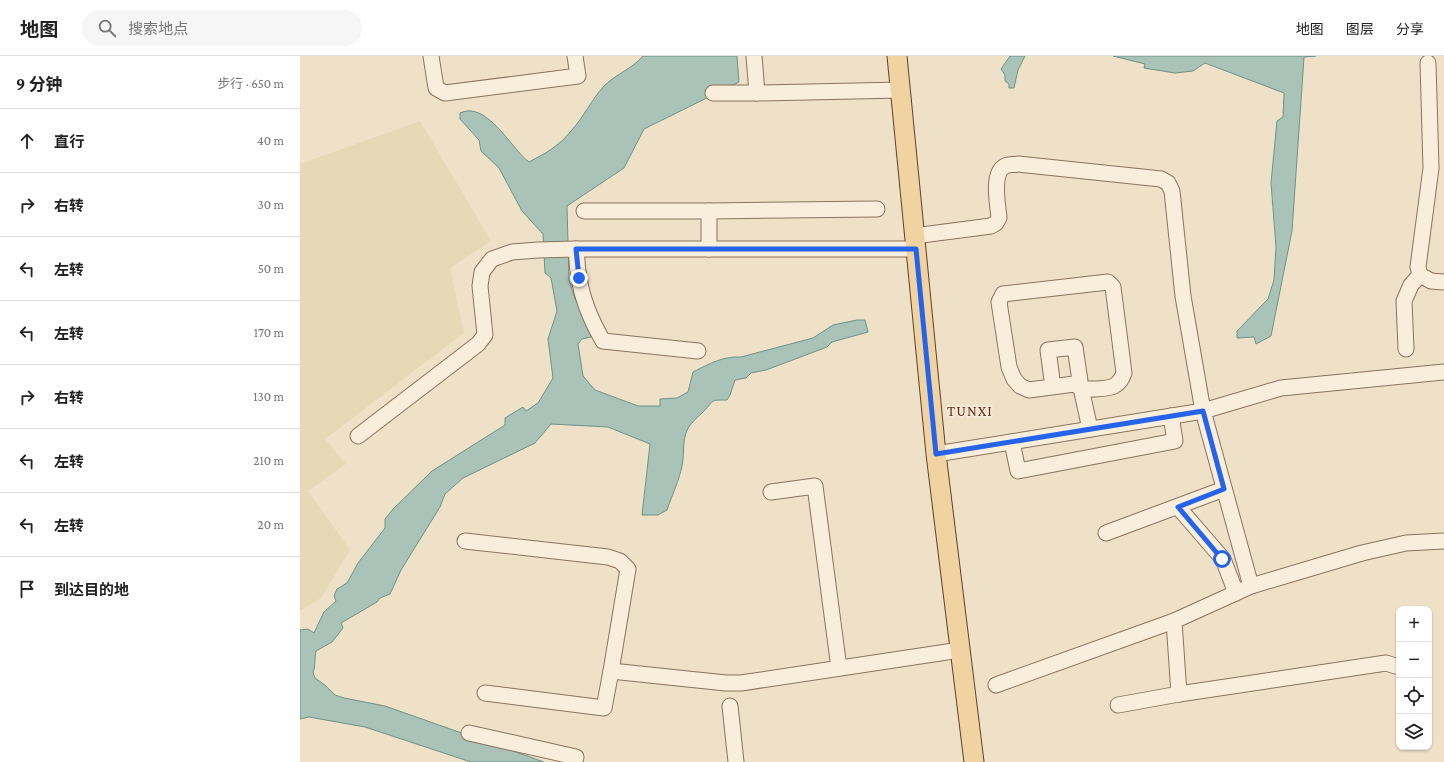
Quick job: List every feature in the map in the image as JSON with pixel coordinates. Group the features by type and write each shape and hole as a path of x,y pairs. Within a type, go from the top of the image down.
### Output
{"main road":[{"path":"897,56 936,454 974,762"}],"street":[{"path":"431,56 436,88 445,93 578,76 575,56"},
{"path":"754,56 757,93"},
{"path":"1428,63 1431,168 1418,267 1420,275 1431,281 1444,282"},
{"path":"713,93 900,90"},
{"path":"358,436 478,344 485,335 480,286 482,272 492,259 512,252 573,249 709,249 915,243 991,226 996,223 999,218 996,180 999,171 1005,166 1018,164 1161,179 1168,183 1172,191 1183,296 1203,411 1251,586"},
{"path":"584,211 877,209"},
{"path":"709,211 709,249"},
{"path":"573,249 587,306 595,327 603,341 698,351"},
{"path":"1406,348 1404,301 1411,285 1420,275"},
{"path":"1108,282 1113,287 1124,373 1121,380 1114,386 1088,390 1082,388 1074,384 1029,390 1020,386 1014,379 1009,367 999,302 1003,294 1108,282"},
{"path":"1053,387 1048,350 1075,347 1090,429"},
{"path":"936,454 1203,411 1281,388 1444,372"},
{"path":"1012,442 1018,471 1175,441 1171,416"},
{"path":"771,492 815,486 839,668"},
{"path":"1106,533 1224,489"},
{"path":"1178,507 1222,559 1236,593"},
{"path":"465,541 608,557 620,561 628,569 604,708 484,694"},
{"path":"996,685 1174,621 1251,586 1362,553 1406,543 1444,541"},
{"path":"1174,621 1179,694"},
{"path":"611,671 726,683 741,683 960,650"},
{"path":"1118,705 1179,694 1386,663 1396,667"},
{"path":"730,706 736,762"},
{"path":"469,733 576,757 575,762"}],"shaded area":[{"path":"643,56 737,56 739,82 644,129 624,168 567,206 569,280 575,299 583,307 591,337 582,339 578,344 583,376 595,390 638,406 660,406 660,399 677,398 688,392 693,372 716,361 741,357 813,338 833,325 857,320 865,320 868,332 832,342 827,347 766,370 751,373 746,378 735,380 727,400 713,401 688,428 685,439 682,466 677,483 667,510 658,515 642,515 650,444 608,427 551,424 535,443 463,478 445,494 440,507 401,570 390,594 380,598 377,602 341,623 343,628 332,642 316,651 313,673 315,678 335,695 385,706 544,762 471,762 365,727 309,717 300,719 300,630 308,629 314,633 324,612 336,601 334,596 337,589 347,583 358,563 385,528 385,519 393,509 432,471 505,425 505,418 523,407 526,411 538,403 553,378 548,339 557,311 551,278 545,273 543,234 522,211 499,168 481,151 479,140 460,119 460,113 470,111 480,113 498,128 529,162 547,152 562,141 576,126 604,86 639,61"},
{"path":"1010,56 1025,56 1018,70 1014,88 1009,88 1009,84 1005,81 1005,75 1001,69"},
{"path":"1113,56 1316,56 1304,57 1292,231 1271,336 1256,344 1254,337 1237,338 1237,331 1268,299 1274,280 1276,247 1271,183 1277,121 1283,117 1284,93 1205,63 1193,71 1175,73 1144,68 1145,64"},
{"path":"420,121 491,241 450,268 464,333 325,439 346,464 308,491 350,550 321,598 300,611 300,164"}],"district":[{"name":"TUNXI","path":"970,411"}],"route":[{"path":"579,278 576,249 916,249 936,454 1203,411 1224,489 1178,507 1222,559"}]}
